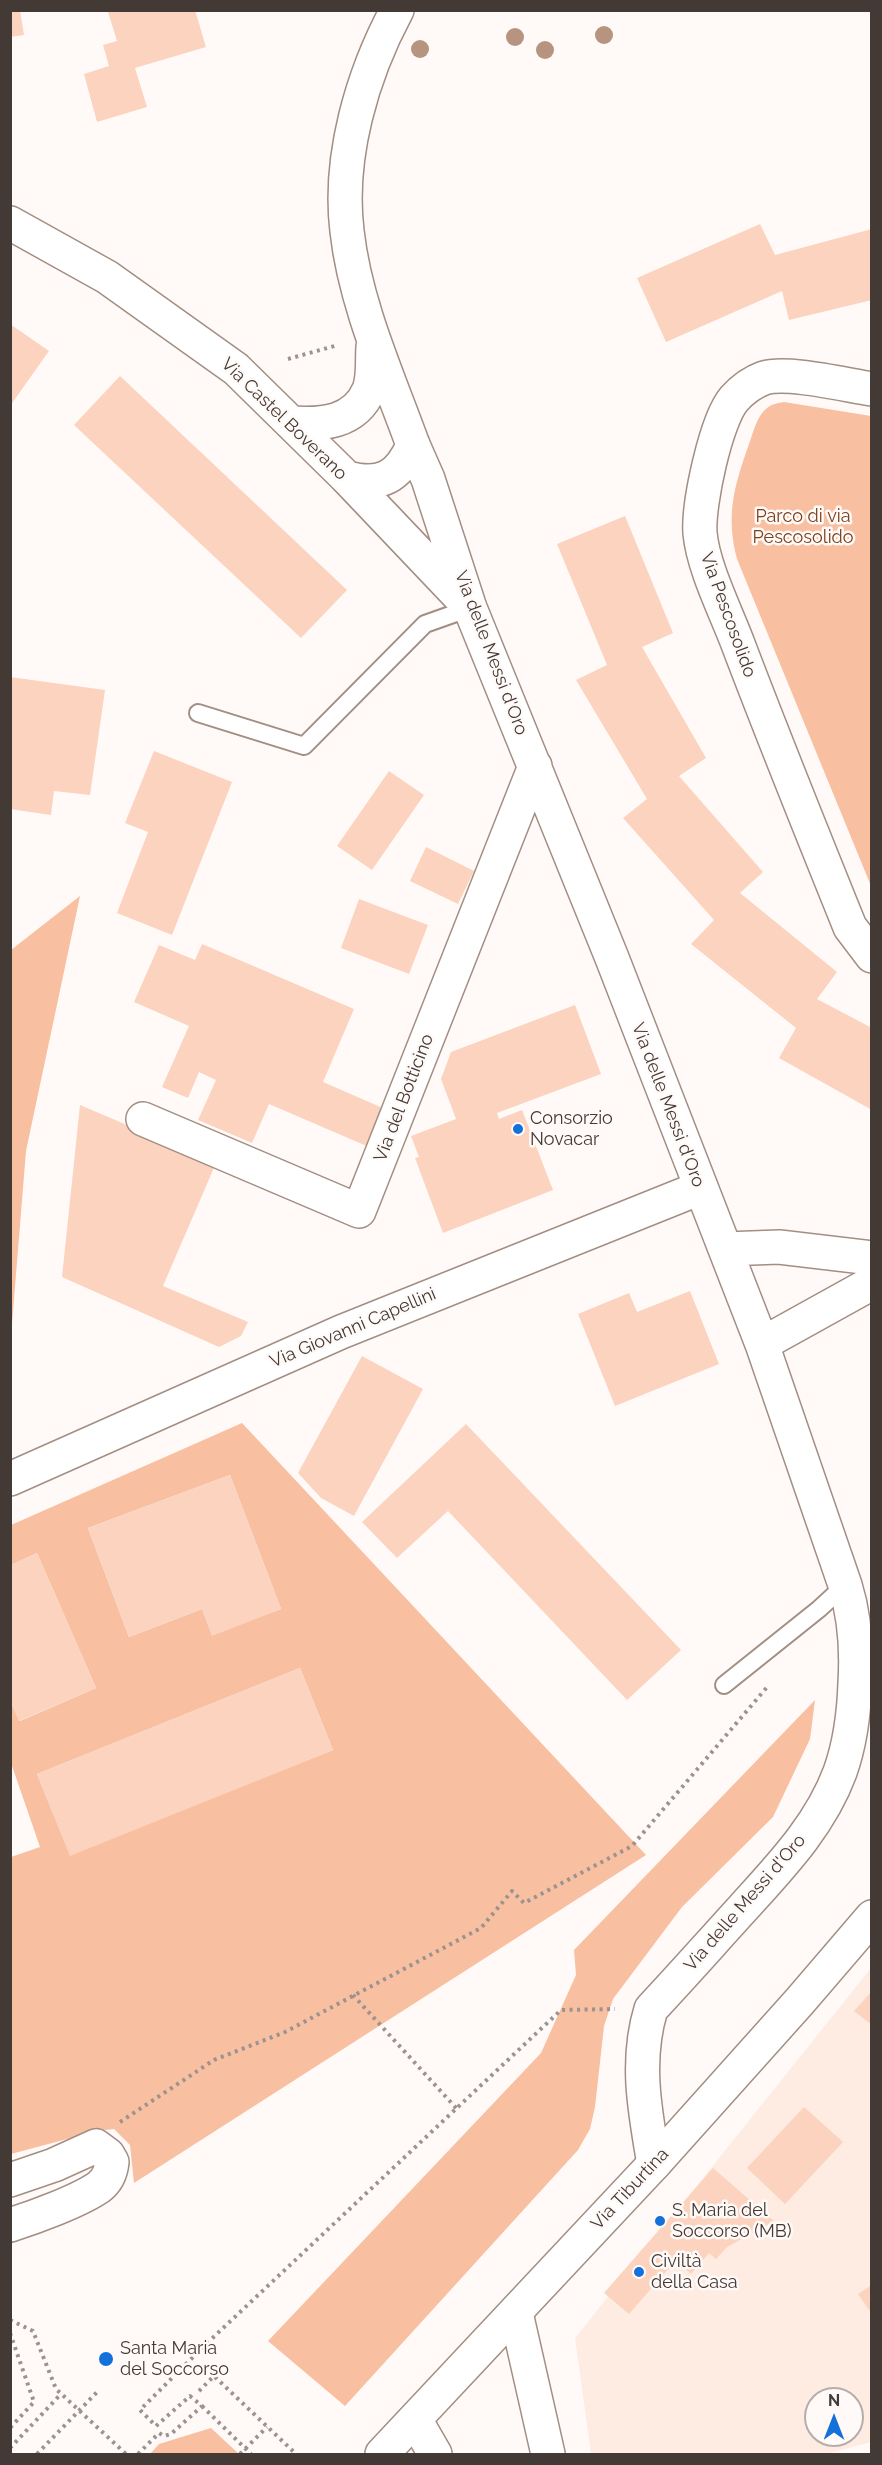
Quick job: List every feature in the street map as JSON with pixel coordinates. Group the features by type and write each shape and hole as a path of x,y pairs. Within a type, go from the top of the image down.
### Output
{"street":[{"name":"Via delle Messi d'Oro","path":"397,10 383,35 353,132 345,194 347,231 354,267 373,333 412,445 428,479 470,608 612,958 762,1344 845,1585 854,1622 856,1677 853,1721 839,1773 818,1817 788,1858 651,2009"},
{"name":"Via Castel Boverano","path":"10,223 107,277 236,369 347,478 470,608"},
{"path":"291,423 328,424 343,417 358,405 369,389 373,333"},
{"name":"Via Pescosolido","path":"872,389 784,376 765,378 748,386 734,399 726,412 705,477 700,515 703,552 752,682 850,927 872,956"},
{"path":"347,478 370,481 389,477 403,465 412,445"},
{"name":"Via del Botticino","path":"143,1119 359,1211 535,766"},
{"name":"Via Giovanni Capellini","path":"10,1479 341,1332 700,1188"},
{"path":"725,1249 779,1247 872,1258"},
{"path":"762,1344 872,1283"},
{"name":"Via Tiburtina","path":"382,2454 416,2421 654,2164 872,1917"},
{"path":"651,2009 646,2025 643,2066 644,2103 654,2164"},
{"path":"10,2180 54,2165 96,2146 112,2162 110,2173 100,2186 37,2217 10,2225"},
{"path":"516,2313 548,2454"},
{"path":"416,2421 435,2454"}],"lane":[{"path":"198,713 304,746 425,624 470,608"},
{"path":"724,1685 788,1635 845,1585"}],"path":[{"path":"288,359 340,345"},
{"path":"96,2146 120,2122 214,2061 285,2032 481,1928 512,1891 524,1903 632,1846 767,1690 788,1635"},
{"path":"353,1995 457,2109"},
{"path":"250,2454 190,2396 156,2426 140,2410 204,2346 561,2010 651,2009"},
{"path":"10,2320 33,2331 56,2389 126,2454"},
{"path":"10,2334 34,2402 10,2428"},
{"path":"199,2391 214,2376 296,2454"},
{"path":"37,2454 99,2390"},
{"path":"10,2448 61,2394"},
{"path":"138,2454 159,2433 164,2436 171,2434 202,2406"},
{"path":"240,2454 267,2427"},
{"path":"116,2454 120,2450"}],"shaded area":[{"path":"871,1968 871,2442 864,2444 864,2387 804,2387 804,2447 852,2447 826,2454 591,2454 575,2338"}],"green space":[{"name":"Parco di via Pescosolido","path":"784,402 871,416 871,886 737,559 733,542 733,499 754,428 767,408"},
{"path":"80,896 26,1151 11,1336 11,950"},
{"path":"242,1423 646,1855 134,2183 130,2145 114,2129 97,2131 11,2154 11,1857 40,1847 11,1763 10,1701 20,1721 96,1688 37,1553 11,1565 11,1525","holes":["230,1475 281,1609 212,1635 202,1609 129,1637 88,1528","300,1668 333,1750 70,1855 37,1774"]},
{"path":"815,1700 810,1739 773,1817 682,1907 613,1999 604,2026 595,2107 590,2129 578,2150 345,2406 268,2341 541,2053 576,1975 574,1950"},
{"path":"211,2428 239,2454 150,2454 159,2444"}],"building":[{"path":"10,10 20,10 24,35 10,37"},
{"path":"115,10 195,10 206,47 135,68 147,107 97,122 84,74 109,66 103,45 117,41 108,12"},
{"path":"760,224 775,255 872,229 872,300 789,320 782,291 666,342 637,278"},
{"path":"10,324 49,351 10,406"},
{"path":"120,376 347,590 301,638 74,425"},
{"path":"625,516 673,633 642,647 706,758 679,776 763,872 740,893 837,972 817,999 872,1028 872,1110 779,1058 796,1028 691,944 714,920 623,818 647,799 576,680 607,665 557,544"},
{"path":"10,677 105,690 90,795 54,791 51,815 10,809"},
{"path":"154,751 232,782 172,935 117,913 148,832 125,823"},
{"path":"389,771 424,795 372,870 337,846"},
{"path":"426,847 474,871 458,904 410,881"},
{"path":"359,899 428,925 409,974 341,948"},
{"path":"202,944 354,1009 323,1082 385,1109 369,1147 269,1104 252,1143 198,1120 216,1080 199,1072 188,1098 162,1087 189,1026 134,1002 159,945 195,960"},
{"path":"575,1005 601,1074 497,1113 499,1119 522,1110 553,1190 443,1233 415,1158 419,1157 411,1136 456,1119 441,1079 451,1052"},
{"path":"80,1105 216,1163 163,1286 248,1322 241,1336 219,1347 62,1277"},
{"path":"690,1291 719,1364 615,1406 578,1314 629,1293 637,1312"},
{"path":"362,1356 423,1389 354,1516 321,1498 298,1473"},
{"path":"466,1424 681,1650 627,1700 448,1511 397,1558 362,1522"},
{"path":"230,1475 281,1609 212,1636 202,1609 129,1637 88,1528"},
{"path":"37,1553 96,1688 19,1721 10,1701 10,1565"},
{"path":"300,1668 333,1750 70,1856 37,1774"},
{"path":"872,1991 872,2025 854,2011"},
{"path":"804,2107 843,2142 785,2204 747,2168"},
{"path":"713,2168 774,2221 727,2247 716,2259 709,2253 691,2274 676,2260 629,2314 604,2293"},
{"path":"872,2285 872,2314 858,2294"}],"place":[{"name":"Consorzio Novacar","path":"518,1129"},
{"name":"S. Maria del Soccorso (MB)","path":"660,2221"},
{"name":"Civiltà della Casa","path":"639,2272"},
{"name":"Santa Maria del Soccorso","path":"106,2359"}]}
